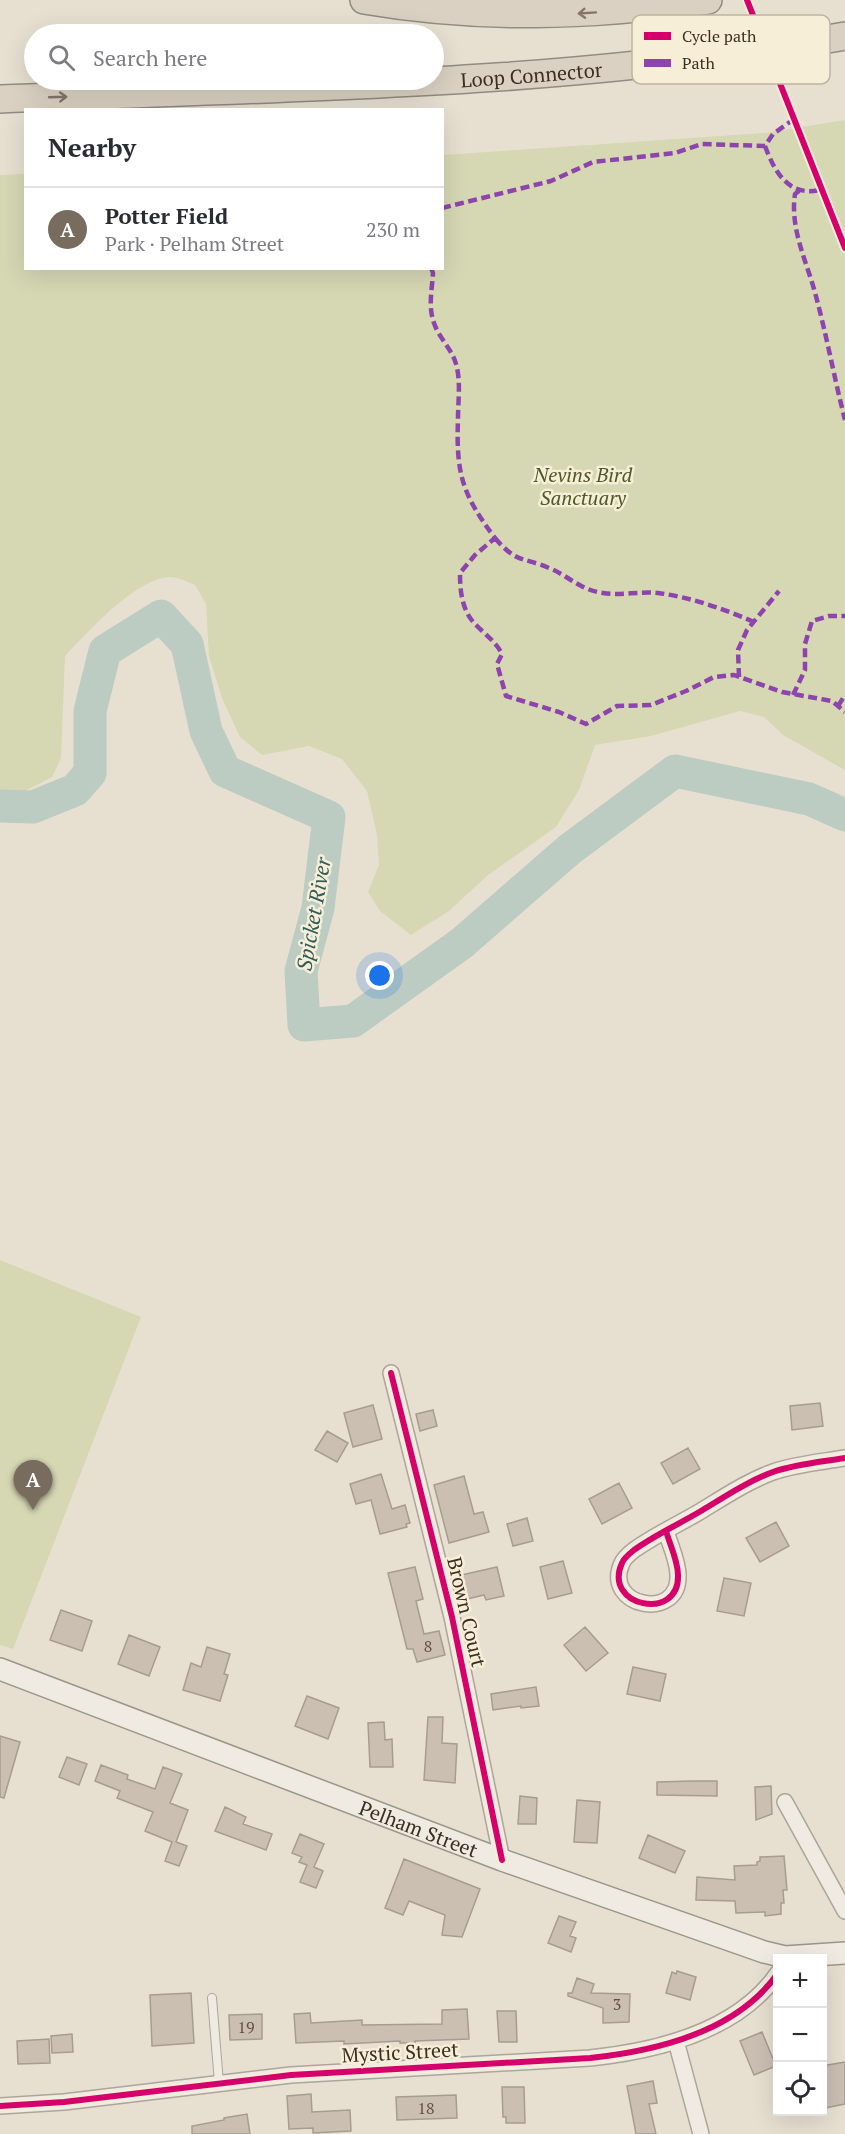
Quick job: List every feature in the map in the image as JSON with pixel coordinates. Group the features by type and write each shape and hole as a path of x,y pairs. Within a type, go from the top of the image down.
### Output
{"highway":[{"path":"364,0 445,12 536,15 616,10 708,0"},
{"name":"Loop Connector","path":"830,38 845,36"},
{"name":"Loop Connector","path":"444,82 583,72 632,66"},
{"name":"Loop Connector","path":"0,99 270,90"}],"main road":[{"name":"Pelham Street","path":"0,1669 502,1860 764,1952 773,1958"},
{"name":"Pelham Street","path":"827,1956 845,1953"}],"street":[{"name":"Brown Court","path":"391,1373 452,1617 502,1860"},
{"path":"666,1531 677,1566 677,1585 666,1599 657,1604 639,1603 624,1592 619,1574 621,1564 635,1549 666,1531 754,1480 799,1465 845,1458"},
{"path":"785,1802 845,1911"},
{"name":"Mystic Street","path":"0,2106 64,2102 335,2071 590,2058 631,2053 676,2041 737,2012 760,1994 773,1976"},
{"path":"676,2041 701,2134"}],"lane":[{"path":"212,1998 219,2083"}],"green space":[{"name":"Nevins Bird Sanctuary","path":"845,120 845,770 783,735 764,717 740,711 651,736 595,745 579,790 556,827 488,875 449,911 411,935 380,911 368,892 379,865 377,835 367,791 342,759 309,746 262,755 240,737 222,698 209,656 206,604 195,585 178,578 168,577 155,581 126,597 65,656 61,758 52,777 21,793 0,794 0,175 24,174 24,270 444,270 444,155 765,133"},
{"path":"0,1260 141,1317 13,1649 0,1645"}],"building":[{"path":"820,1403 823,1426 792,1430 790,1406"},
{"path":"373,1405 382,1439 353,1447 344,1413"},
{"path":"433,1410 437,1426 420,1431 416,1414"},
{"path":"327,1431 348,1443 337,1462 315,1450"},
{"path":"688,1448 700,1469 673,1484 661,1463"},
{"path":"381,1474 392,1509 405,1505 410,1523 406,1524 407,1527 380,1534 371,1500 356,1504 350,1484"},
{"path":"464,1476 474,1514 483,1512 489,1532 449,1543 434,1485"},
{"path":"619,1483 632,1508 602,1524 589,1499"},
{"path":"527,1518 533,1541 513,1546 507,1524"},
{"path":"776,1522 789,1546 760,1562 746,1538"},
{"path":"563,1561 572,1593 548,1599 540,1567"},
{"path":"415,1567 423,1599 416,1601 424,1634 439,1631 445,1655 417,1662 413,1649 407,1649 388,1573"},
{"path":"497,1567 504,1596 486,1600 484,1595 463,1600 457,1576"},
{"path":"724,1578 751,1583 744,1616 717,1611"},
{"path":"61,1610 92,1621 82,1651 50,1640"},
{"path":"585,1627 608,1653 586,1671 564,1645"},
{"path":"129,1635 160,1647 149,1676 118,1664"},
{"path":"207,1647 230,1654 224,1674 228,1675 220,1701 183,1690 191,1663 201,1667"},
{"path":"633,1667 666,1674 660,1701 627,1694"},
{"path":"536,1687 539,1706 493,1710 491,1694"},
{"path":"307,1696 339,1708 328,1739 295,1726"},
{"path":"428,1717 443,1717 442,1743 457,1744 455,1783 424,1780"},
{"path":"384,1722 385,1740 392,1739 393,1767 370,1767 368,1723"},
{"path":"0,1736 20,1742 4,1798 0,1797"},
{"path":"67,1757 87,1764 79,1785 59,1777"},
{"path":"101,1765 128,1775 127,1779 155,1789 163,1767 182,1774 170,1803 188,1810 176,1842 187,1846 179,1866 165,1861 172,1842 145,1831 153,1812 117,1798 120,1791 95,1781"},
{"path":"717,1781 717,1796 657,1795 657,1782"},
{"path":"771,1786 772,1814 756,1820 755,1787"},
{"path":"520,1796 537,1798 536,1824 518,1824"},
{"path":"577,1800 600,1802 597,1843 574,1842"},
{"path":"225,1807 246,1817 243,1824 272,1834 266,1850 215,1831"},
{"path":"300,1834 324,1844 314,1867 323,1871 316,1888 300,1882 307,1865 299,1862 302,1857 292,1853"},
{"path":"648,1835 685,1851 675,1873 639,1858"},
{"path":"784,1856 787,1890 783,1890 784,1903 781,1903 781,1914 765,1916 765,1912 736,1913 735,1901 696,1900 697,1877 735,1880 734,1866 757,1865 760,1857"},
{"path":"404,1859 480,1889 462,1937 442,1935 445,1915 409,1901 403,1915 385,1908"},
{"path":"559,1916 576,1922 570,1936 576,1938 571,1952 548,1943"},
{"path":"677,1971 696,1977 690,2000 666,1993 672,1972 676,1974"},
{"path":"577,1978 594,1984 591,1993 630,1994 629,2022 603,2023 603,2008 568,1996 568,1993 572,1993"},
{"path":"191,1993 194,2043 152,2046 150,1995"},
{"path":"467,2009 469,2039 415,2041 415,2043 400,2043 400,2041 344,2044 344,2041 296,2043 294,2014 310,2013 311,2023 362,2020 362,2025 442,2024 442,2010"},
{"path":"497,2011 516,2011 517,2042 499,2042"},
{"path":"262,2014 262,2039 230,2040 229,2015"},
{"path":"762,2032 773,2059 773,2067 754,2075 740,2041"},
{"path":"72,2034 73,2052 52,2053 51,2036"},
{"path":"49,2039 50,2063 18,2064 17,2041"},
{"path":"845,2062 845,2104 827,2108 827,2065"},
{"path":"653,2081 657,2103 649,2104 656,2134 636,2134 627,2086"},
{"path":"502,2087 524,2087 525,2123 506,2123 506,2117 503,2117"},
{"path":"311,2094 312,2112 350,2110 351,2131 313,2133 313,2128 289,2129 287,2096"},
{"path":"456,2095 457,2118 397,2120 396,2097"},
{"path":"247,2114 250,2134 192,2134 192,2126"}],"waterway":[{"name":"Spicket River","path":"0,806 33,807 75,790 90,773 90,711 105,651 161,616 187,644 206,731 225,771 329,817 318,908 301,971 304,1025 353,1021 462,943 570,849 675,771 809,799 845,815"}],"marked path":[{"path":"444,208 551,181 593,162 675,153 702,144 765,146 773,134 794,119"},
{"path":"765,146 779,174 793,187 811,191 823,189"},
{"path":"799,191 795,194 794,206 796,230 814,289 845,420"},
{"path":"432,270 432,317 436,328 452,353 458,371 458,455 463,483 475,509 495,538 475,555 460,573 461,594 472,620 494,642 502,654 497,664 506,696 559,712 586,724 617,706 651,705 714,677 734,675 782,692 832,701 845,712"},
{"path":"495,538 514,556 549,568 595,591 610,594 651,593 682,597 754,622"},
{"path":"739,677 738,650 747,630 779,591"},
{"path":"793,695 805,670 805,644 812,621 829,616 845,616"},
{"path":"838,706 845,695"}],"cycle path":[{"path":"747,0 753,15"},
{"path":"780,84 845,248"},
{"path":"391,1373 452,1617 502,1860"},
{"path":"666,1531 678,1570 675,1590 667,1599 656,1603 643,1603 631,1599 623,1590 619,1578 622,1563 630,1553 642,1545 736,1490 773,1472 845,1458"},
{"path":"0,2106 64,2102 291,2075 616,2055 668,2044 718,2024 741,2010 773,1979"}],"place":[{"name":"Potter Field","path":"33,1510"}]}
